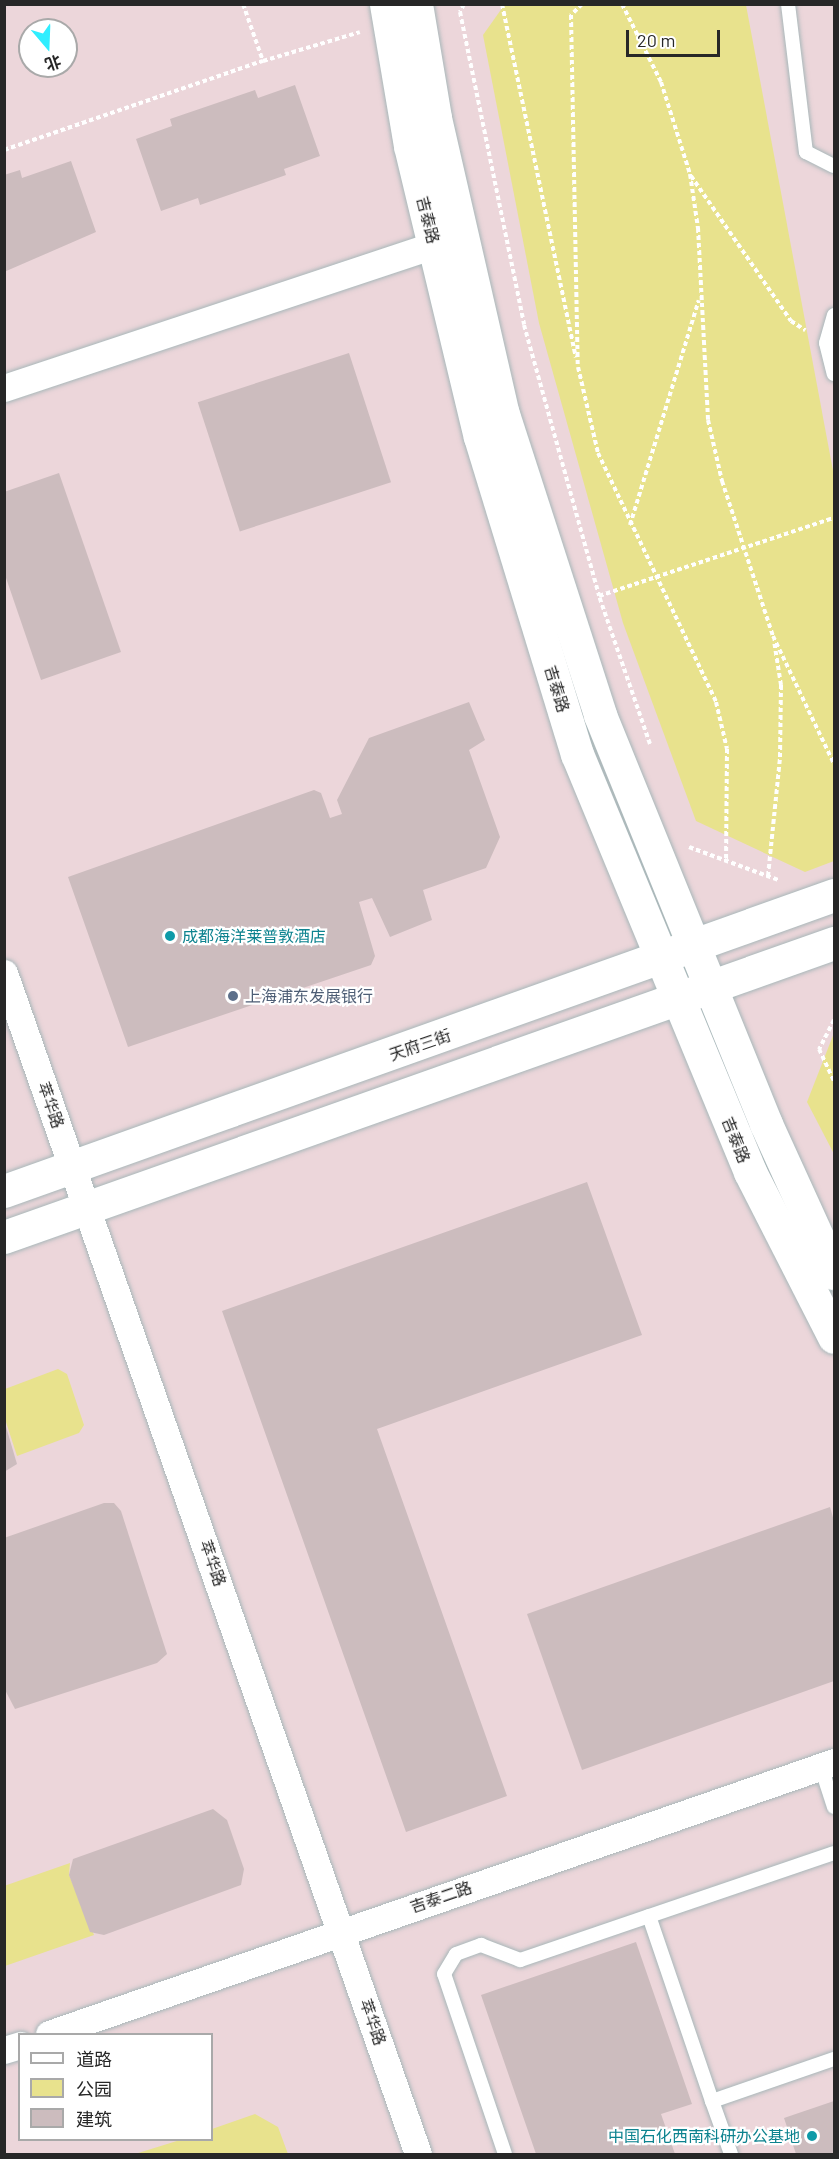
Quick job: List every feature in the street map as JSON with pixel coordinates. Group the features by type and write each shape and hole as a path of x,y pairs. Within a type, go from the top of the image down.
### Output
{"street":[{"name":"吉泰路","path":"416,4 448,241 480,437 577,754 750,1172 834,1337"},
{"name":"吉泰路","path":"388,14 448,241 600,715 712,988 834,1273"},
{"path":"4,388 448,241"},
{"name":"天府三街","path":"4,1191 696,948 834,896"},
{"path":"4,1237 679,1000 834,943"},
{"name":"萃华路","path":"4,973 343,1931 418,2154"},
{"name":"吉泰二路","path":"52,2033 828,1764"}],"lane":[{"path":"789,4 806,152 834,166"},
{"path":"834,315 826,343 834,374"},
{"path":"828,1764 834,1807"},
{"path":"505,2154 444,1974 456,1954 481,1946 520,1960 834,1853"},
{"path":"649,1916 731,2154"},
{"path":"712,2101 834,2060"}],"path":[{"path":"243,4 263,61"},
{"path":"464,4 460,12 524,326 599,596 653,754"},
{"path":"502,4 598,453 653,578 697,656 716,702 727,748 726,861"},
{"path":"578,367 571,15 582,4"},
{"path":"622,4 661,82 690,174 708,420 741,549 773,636 834,764"},
{"path":"4,150 263,61 388,14"},
{"path":"690,174 790,321 826,343"},
{"path":"630,526 700,294"},
{"path":"599,596 834,519"},
{"path":"768,876 780,757 781,685 773,636"},
{"path":"684,845 787,883"},
{"path":"834,1020 819,1049 834,1081"}],"green space":[{"path":"505,4 746,5 834,476 834,861 805,872 696,821 623,623 539,323 483,35"},
{"path":"834,1033 834,1154 807,1102"},
{"path":"58,1369 67,1374 84,1425 79,1433 17,1456 5,1419 5,1389"},
{"path":"70,1863 69,1875 94,1935 5,1966 4,1886"},
{"path":"255,2114 278,2127 288,2154 135,2154 177,2141 213,2141 213,2129"}],"building":[{"path":"295,85 320,156 284,169 286,175 200,205 198,198 161,211 136,139 172,126 170,119 255,90 258,98"},
{"path":"71,161 96,232 4,272 4,175 20,170 22,178"},
{"path":"349,353 391,482 240,531 198,402"},
{"path":"59,473 121,652 41,680 4,572 4,492"},
{"path":"469,702 485,740 469,750 500,837 486,868 423,890 432,920 390,937 372,898 359,902 375,956 371,965 128,1047 68,877 314,790 321,793 330,818 342,814 337,800 369,738"},
{"path":"587,1182 642,1335 377,1429 507,1796 406,1832 222,1311"},
{"path":"4,1420 17,1464 4,1472"},
{"path":"104,1503 114,1503 121,1511 167,1654 157,1663 15,1709 4,1688 4,1538"},
{"path":"830,1507 834,1521 834,1681 582,1770 527,1614"},
{"path":"213,1809 227,1820 244,1869 241,1885 104,1935 90,1932 69,1875 73,1859"},
{"path":"636,1942 692,2104 661,2114 675,2154 536,2154 481,1995"},
{"name":"中国石化西南科研办公基地","path":"834,2101 834,2154 796,2154 784,2118"}],"place":[{"name":"成都海洋莱普敦酒店","path":"170,936"},
{"name":"上海浦东发展银行","path":"233,996"},
{"name":"中国石化西南科研办公基地","path":"812,2136"}]}
